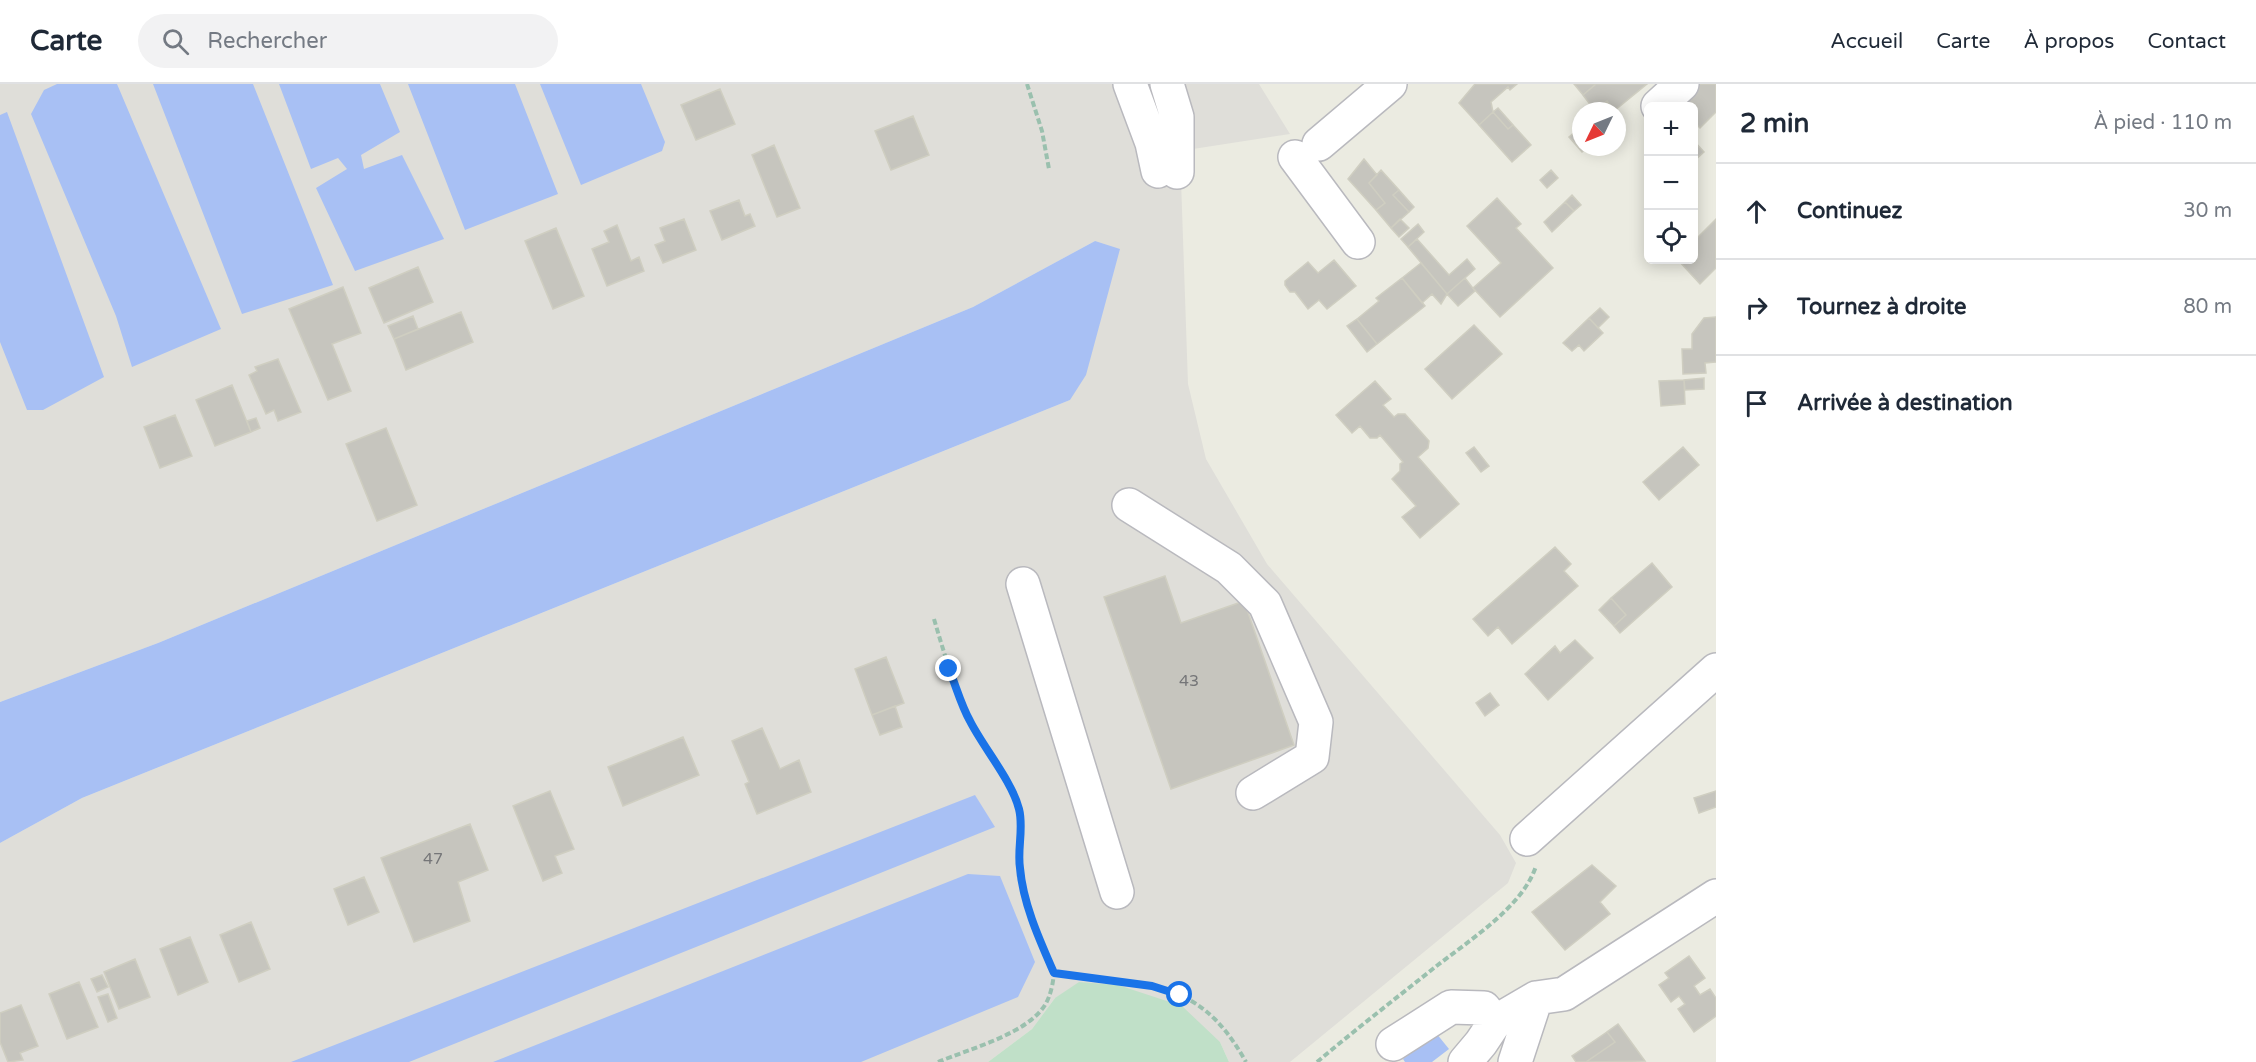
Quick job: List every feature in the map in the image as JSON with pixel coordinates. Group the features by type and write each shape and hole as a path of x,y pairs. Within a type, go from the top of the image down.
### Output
{"street":[{"path":"1130,84 1152,143 1167,172 1176,117 1167,84"},
{"path":"1358,242 1307,151 1390,84"},
{"path":"1662,102 1682,84"},
{"path":"1129,505 1229,568 1265,604 1316,722 1312,758 1253,793"},
{"path":"1023,584 1117,891"},
{"path":"1532,852 1716,670"},
{"path":"1464,1062 1495,1022 1536,998 1564,994 1716,896"},
{"path":"1515,1062 1536,998"},
{"path":"1393,1044 1451,1007 1484,1008 1495,1022"}],"path":[{"path":"1027,84 1042,131 1049,169"},
{"path":"934,619 949,669 969,720 997,765 1018,807 1020,869 1024,890 1042,946 1054,973 1052,988 1045,1005 1029,1021 1008,1033 938,1062"},
{"path":"1317,1062 1490,924 1532,879 1532,852"},
{"path":"1054,973 1152,986 1190,999 1201,1006 1227,1031 1246,1062"}],"shaded area":[{"path":"0,84 1259,84 1290,134 1180,151 1188,384 1206,459 1267,564 1500,835 1516,863 1508,883 1290,1062 1229,1062 1220,1042 1055,998 1032,1029 988,1062 0,1062 0,843 82,798 1070,400 1095,241 973,307 158,643 0,702"}],"green space":[{"path":"1079,982 1118,985 1182,1006 1220,1042 1229,1062 988,1062 1032,1029 1055,998"}],"water":[{"path":"57,84 117,84 221,329 132,367 116,316 31,114 44,90"},
{"path":"153,84 253,84 333,285 242,314"},
{"path":"279,84 380,84 400,132 361,155 364,169 402,155 444,239 355,271 316,188 347,169 338,158 311,169"},
{"path":"408,84 515,84 558,194 465,230"},
{"path":"540,84 641,84 665,142 662,151 581,185"},
{"path":"7,112 104,377 43,410 27,410 0,342 0,115"},
{"path":"1095,241 1120,249 1086,375 1070,400 82,798 0,843 0,702 158,643 973,307"},
{"path":"975,795 995,827 409,1062 291,1062"},
{"path":"968,874 1000,876 1035,962 1018,997 861,1062 493,1062"},
{"path":"1436,1033 1449,1049 1432,1062 1405,1062 1403,1059"}],"building":[{"path":"1475,84 1517,84 1510,90 1508,87 1491,102 1493,112 1479,125 1459,103"},
{"path":"1574,84 1596,84 1583,95"},
{"path":"1596,84 1647,84 1625,102 1588,102 1583,95"},
{"path":"1695,84 1716,84 1716,112 1700,128 1698,126 1698,102 1682,102"},
{"path":"720,89 735,124 696,140 681,105"},
{"path":"1498,108 1513,125 1508,129 1493,112"},
{"path":"1493,112 1508,129 1513,125 1531,145 1512,162 1479,125"},
{"path":"913,116 929,155 891,170 875,131"},
{"path":"774,145 800,208 777,217 752,155"},
{"path":"1698,145 1704,152 1698,157"},
{"path":"1364,159 1377,175 1369,183 1385,203 1376,210 1348,179"},
{"path":"1381,170 1399,190 1393,195 1409,212 1391,228 1376,210 1385,203 1369,183"},
{"path":"1551,170 1558,178 1547,188 1540,180"},
{"path":"1399,190 1414,207 1409,212 1393,195"},
{"path":"1572,195 1581,205 1574,211 1565,202"},
{"path":"1497,198 1521,224 1516,228 1553,268 1500,317 1473,288 1501,263 1467,226"},
{"path":"739,200 745,216 750,214 755,226 722,240 710,211"},
{"path":"1565,202 1574,211 1552,232 1544,222"},
{"path":"684,219 696,250 663,263 655,245 665,241 660,228"},
{"path":"1400,219 1409,228 1399,237 1391,228"},
{"path":"1716,219 1716,268 1700,284 1682,264 1698,264 1698,237"},
{"path":"1418,224 1424,232 1408,247 1401,239"},
{"path":"617,225 631,261 639,257 644,271 607,286 592,249 609,242 604,231"},
{"path":"556,228 584,296 553,309 525,241"},
{"path":"1417,239 1449,275 1467,259 1475,269 1447,294 1408,247"},
{"path":"1334,260 1356,286 1327,309 1319,300 1308,309 1295,292 1290,292 1285,281 1308,262 1318,273"},
{"path":"1421,263 1447,294 1441,304 1432,294 1422,303 1402,278"},
{"path":"418,267 433,302 384,323 369,288"},
{"path":"1402,278 1425,306 1377,344 1357,319 1379,301 1376,298"},
{"path":"1465,278 1475,291 1458,306 1447,294"},
{"path":"343,287 361,333 332,344 351,391 328,400 289,309"},
{"path":"1600,308 1609,317 1598,328 1589,318"},
{"path":"461,312 473,342 406,370 394,339"},
{"path":"413,316 418,329 394,339 388,326"},
{"path":"1716,317 1716,362 1705,363 1706,373 1683,374 1682,349 1692,349 1692,334 1704,318"},
{"path":"1589,318 1603,333 1584,351 1579,345 1572,351 1563,343"},
{"path":"1357,319 1377,344 1367,352 1347,326"},
{"path":"1474,325 1502,354 1452,399 1425,369"},
{"path":"278,359 301,412 278,421 274,410 266,414 249,375 257,371 255,367"},
{"path":"1704,378 1704,389 1685,390 1684,380"},
{"path":"1684,380 1685,404 1661,406 1659,381"},
{"path":"1375,381 1391,399 1383,405 1394,417 1398,414 1405,414 1429,441 1428,448 1418,457 1459,504 1420,538 1402,517 1416,506 1392,479 1400,471 1400,464 1403,462 1380,435 1377,438 1370,438 1360,426 1352,433 1336,415"},
{"path":"232,385 251,432 215,446 196,400"},
{"path":"175,415 192,456 160,468 144,427"},
{"path":"256,418 260,428 251,432 247,421"},
{"path":"386,428 417,505 377,521 346,444"},
{"path":"1474,447 1489,466 1481,472 1466,453"},
{"path":"1683,447 1699,465 1659,500 1643,482"},
{"path":"1555,547 1571,564 1564,571 1578,586 1512,644 1498,627 1488,636 1473,619"},
{"path":"1652,563 1672,587 1620,633 1614,626 1626,615 1611,598"},
{"path":"1165,576 1181,623 1244,601 1294,745 1171,789 1104,597"},
{"path":"1611,598 1626,615 1614,626 1599,610"},
{"path":"1575,640 1593,658 1548,700 1525,674 1555,646 1560,653"},
{"path":"886,657 904,703 872,715 855,669"},
{"path":"1490,693 1499,705 1485,716 1476,703"},
{"path":"895,706 902,727 880,735 872,715"},
{"path":"762,728 780,769 799,760 811,792 757,814 745,784 749,782 732,741"},
{"path":"683,737 699,775 623,806 608,767"},
{"path":"550,791 574,849 555,856 562,873 543,881 513,806"},
{"path":"1716,791 1716,807 1699,813 1694,798"},
{"path":"470,824 488,870 458,882 470,921 414,942 381,858"},
{"path":"1592,865 1616,886 1600,902 1610,914 1565,950 1532,912"},
{"path":"364,877 379,912 348,925 334,889"},
{"path":"251,922 270,969 239,982 220,935"},
{"path":"190,937 208,982 178,995 160,949"},
{"path":"1689,956 1705,978 1694,986 1700,995 1710,989 1716,998 1716,1016 1694,1032 1678,1009 1685,1004 1679,996 1671,1002 1659,985 1669,978 1665,973"},
{"path":"135,959 150,997 119,1009 104,972"},
{"path":"102,975 108,987 97,992 91,979"},
{"path":"79,982 98,1027 67,1039 49,994"},
{"path":"108,994 117,1018 108,1022 98,997"},
{"path":"21,1005 38,1046 20,1053 23,1060 8,1062 0,1042 0,1013"},
{"path":"1618,1024 1645,1061 1586,1062 1615,1042 1607,1032"},
{"path":"1607,1032 1615,1042 1586,1062 1576,1062 1572,1056"}],"route":[{"path":"949,669 969,720 997,765 1018,807 1020,869 1024,890 1042,946 1054,973 1152,986 1180,995"}]}
